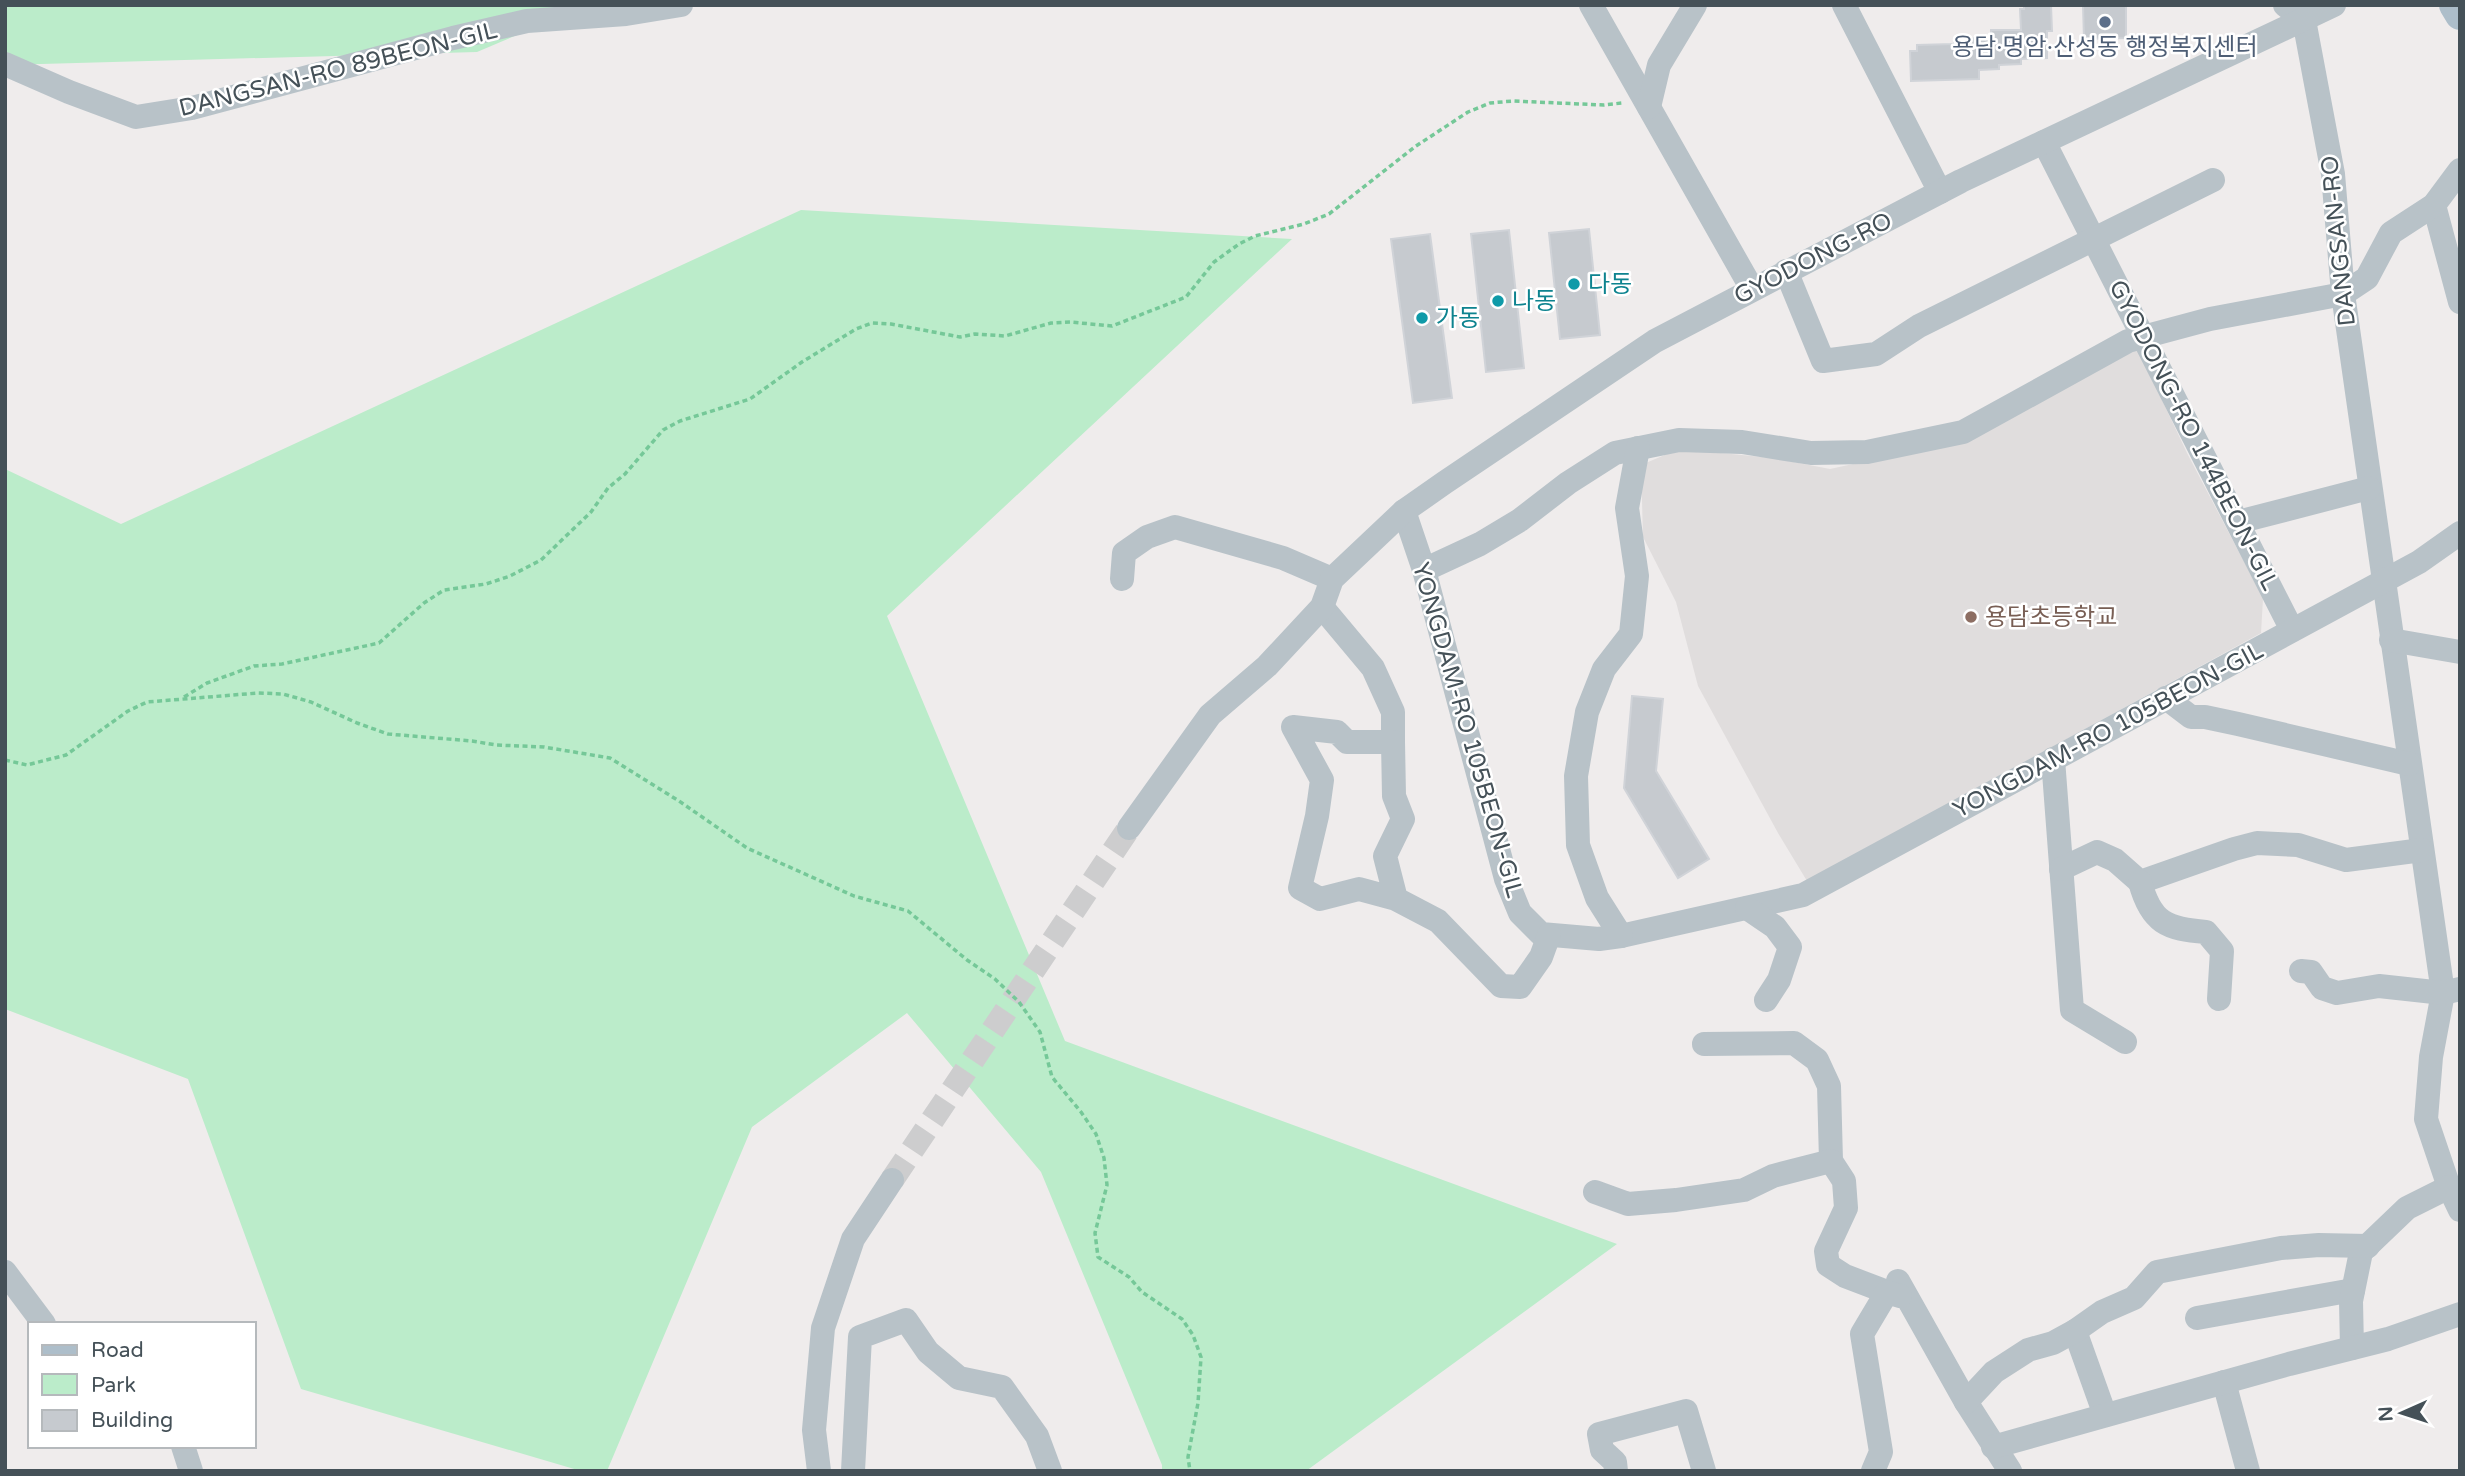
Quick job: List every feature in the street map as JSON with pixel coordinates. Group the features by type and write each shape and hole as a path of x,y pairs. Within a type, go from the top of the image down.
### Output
{"main road":[{"path":"2454,5 2460,15"}],"street":[{"name":"DANGSAN-RO 89BEON-GIL","path":"5,64 136,117 192,108 453,38 527,21 626,14 681,5"},
{"path":"1591,5 1637,105 1752,289"},
{"path":"1637,105 1695,5"},
{"path":"1844,5 1941,192"},
{"name":"GYODONG-RO","path":"1129,828 1210,715 1266,666 1322,607 1332,579 1404,511 1655,341 1786,271 2294,13 2334,5"},
{"name":"DANGSAN-RO","path":"2294,13 2333,174 2343,294 2390,640 2422,850 2451,991 2431,1057 2426,1119 2449,1187 2460,1210"},
{"name":"GYODONG-RO 144BEON-GIL","path":"2044,142 2292,630"},
{"path":"1424,570 1480,544 1520,520 1568,482 1615,453 1679,440 1742,442 1811,453 1867,452 1963,432 2128,341 2210,319 2343,294 2367,278 2391,233 2434,205 2460,170"},
{"path":"1786,271 1823,361 1876,354 1919,326 2213,180"},
{"path":"2434,205 2460,302"},
{"path":"1621,936 1597,898 1578,845 1576,776 1587,712 1604,670 1631,634 1637,576 1627,508 1638,448"},
{"path":"2238,522 2369,488"},
{"name":"YONGDAM-RO 105BEON-GIL","path":"1404,511 1424,570 1506,879 1520,913 1541,934 1600,939 1803,895 2419,562 2460,533"},
{"path":"1122,579 1124,554 1147,537 1175,527 1283,558 1332,579"},
{"path":"1322,607 1373,668 1393,712 1394,796 1403,819 1385,856 1396,899"},
{"path":"2390,640 2460,652"},
{"path":"2166,698 2191,717 2238,724 2409,764"},
{"path":"1393,742 1347,742 1337,732 1293,727 1322,780 1317,816 1300,888 1320,899 1359,889 1396,899 1438,921 1502,986 1520,987 1541,957 1549,935"},
{"path":"2053,759 2072,1010 2125,1042"},
{"path":"2140,882 2258,843 2298,845 2346,860 2422,850"},
{"path":"2061,869 2097,852 2115,860 2140,882 2146,902 2159,920 2178,930 2206,932 2222,951 2219,999"},
{"path":"1747,908 1775,927 1790,947 1779,980 1766,1000"},
{"path":"2301,971 2311,972 2322,988 2337,993 2379,986 2451,991"},
{"path":"1704,1044 1794,1043 1817,1060 1829,1086 1831,1161 1844,1181 1846,1208 1826,1251 1828,1265 1844,1276 1898,1291 2010,1471"},
{"path":"1595,1192 1628,1204 1690,1198 1744,1190 1773,1176 1831,1161"},
{"path":"819,1471 814,1430 823,1328 853,1239 892,1180"},
{"path":"2352,1348 2351,1301 2365,1249 2407,1208 2449,1187"},
{"path":"1966,1402 1994,1372 2028,1350 2053,1343 2102,1312 2134,1298 2157,1272 2281,1248 2319,1245 2365,1249"},
{"path":"5,1272 42,1322"},
{"path":"2197,1318 2353,1290"},
{"path":"1873,1471 1881,1452 1862,1334 1898,1291"},
{"path":"1993,1447 2388,1339 2460,1314"},
{"path":"853,1471 860,1337 906,1320 928,1352 959,1378 1002,1387 1037,1436 1050,1471"},
{"path":"2075,1331 2105,1415"},
{"path":"2224,1382 2248,1471"},
{"path":"1616,1471 1615,1462 1602,1450 1599,1434 1686,1411 1704,1471"},
{"path":"184,1448 191,1471"}],"path":[{"path":"184,697 207,683 254,666 282,664 379,643 424,603 444,590 486,584 510,576 541,560 591,512 608,488 625,474 663,430 680,421 750,399 802,362 856,329 872,323 891,324 960,337 975,334 1005,336 1051,323 1112,326 1186,296 1214,262 1239,244 1255,236 1304,224 1329,214 1416,146 1468,112 1490,103 1513,101 1637,105"},
{"path":"5,760 27,765 66,755 128,711 148,702 258,692 283,694 311,702 388,734 544,747 610,758 747,848 854,896 908,911 967,960 995,979 1019,1002 1040,1032 1052,1077 1096,1134 1104,1158 1107,1185 1095,1233 1098,1257 1182,1319 1193,1335 1201,1357 1198,1403 1188,1457 1190,1471"}],"shaded area":[{"name":"용담초등학교","path":"2138,349 2187,453 2263,598 2261,633 1807,881 1698,686 1676,602 1643,537 1641,465 1679,449 1773,458 1830,469 1954,442"}],"green space":[{"path":"5,5 588,5 477,52 5,65"},
{"path":"801,210 1292,239 887,616 1065,1041 1617,1244 1306,1471 1162,1471 1162,1465 1041,1172 907,1013 752,1127 607,1471 581,1471 301,1389 188,1079 5,1009 5,469 121,524"}],"building":[{"path":"2024,5 2051,5 2052,31 2047,31 2047,58 2021,59 2021,64 1999,65 1999,69 1979,70 1979,79 1911,81 1910,51 1917,51 1917,45 1954,44 1954,39 1991,38 1991,30 2021,30 2020,9 2024,9"},
{"name":"용담·명암·산성동 행정복지센터","path":"2083,5 2126,5 2126,38 2084,39"},
{"name":"다동","path":"1589,229 1600,335 1560,339 1549,233"},
{"name":"나동","path":"1509,230 1524,368 1486,372 1471,234"},
{"name":"가동","path":"1430,234 1452,398 1413,403 1391,239"},
{"path":"1632,696 1663,699 1656,771 1709,859 1678,878 1624,788"}],"tunnel":[{"path":"892,1180 1129,828"}],"place":[{"name":"용담·명암·산성동 행정복지센터","path":"2105,22"},
{"name":"다동","path":"1574,284"},
{"name":"나동","path":"1498,301"},
{"name":"가동","path":"1422,318"},
{"name":"용담초등학교","path":"1971,617"}]}
